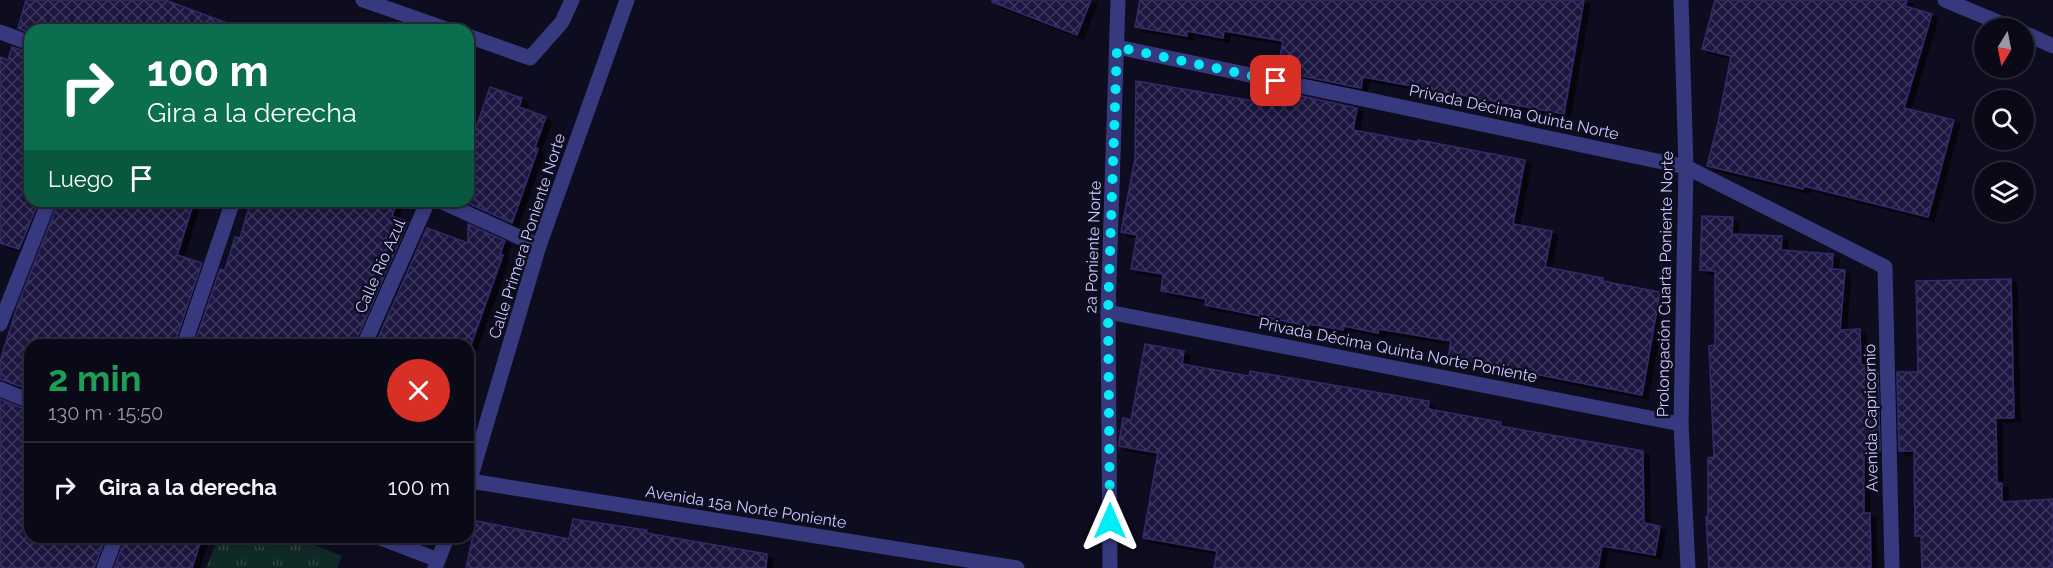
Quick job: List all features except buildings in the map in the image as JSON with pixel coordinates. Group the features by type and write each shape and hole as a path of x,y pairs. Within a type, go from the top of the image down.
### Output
{"street":[{"path":"363,0 433,24"},
{"path":"474,38 530,58 562,22 572,0"},
{"name":"Calle Primera Poniente Norte","path":"474,466 539,246 627,0"},
{"name":"2a Poniente Norte","path":"1110,568 1108,312 1118,0"},
{"name":"Prolongación Cuarta Poniente Norte","path":"1681,0 1686,167 1681,424 1688,568"},
{"path":"1945,0 1988,18"},
{"path":"0,32 24,41"},
{"path":"2034,37 2053,46"},
{"name":"Privada Décima Quinta Norte","path":"1117,47 1686,167 1885,267"},
{"path":"0,324 47,207"},
{"path":"186,339 231,207"},
{"name":"Calle Río Azul","path":"367,339 425,207"},
{"path":"453,207 539,246"},
{"name":"Avenida Capricornio","path":"1885,267 1892,568"},
{"name":"Privada Décima Quinta Norte Poniente","path":"1108,312 1681,424"},
{"path":"0,389 24,399"},
{"name":"Avenida 15a Norte Poniente","path":"474,484 1017,568"},
{"path":"104,568 114,543"},
{"path":"391,543 437,564 445,543"}],"green space":[{"path":"216,543 309,543 342,556 337,568 206,568"}],"route":[{"path":"1110,521 1108,312 1117,47 1276,81"}]}
